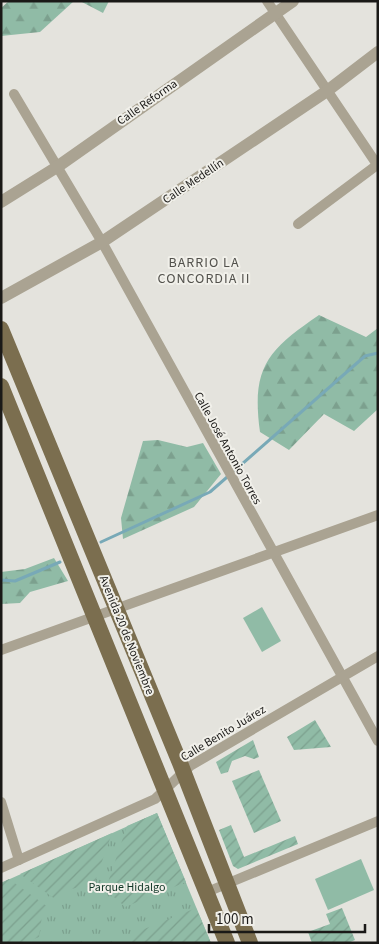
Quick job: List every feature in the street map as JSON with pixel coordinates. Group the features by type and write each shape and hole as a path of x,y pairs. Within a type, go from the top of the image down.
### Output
{"main road":[{"name":"Avenida 20 de Noviembre","path":"1,329 183,772 250,943"},
{"name":"Avenida 20 de Noviembre","path":"1,386 96,616 164,790 227,943"}],"street":[{"path":"267,1 377,166 298,224"},
{"name":"Calle Reforma","path":"1,202 57,166 293,1"},
{"name":"Calle Medellín","path":"1,298 102,242 327,91 378,52"},
{"name":"Calle José Antonio Torres","path":"14,94 102,242 272,553 378,741"},
{"path":"1,650 376,515"},
{"name":"Calle Benito Juárez","path":"1,868 155,799 190,766 378,656"},
{"path":"1,802 19,860"},
{"path":"206,892 378,821"}],"green space":[{"path":"9,1 74,1 40,32 1,36 1,8"},
{"path":"80,1 109,1 103,13"},
{"path":"319,315 366,337 378,328 378,409 354,431 324,414 289,450 260,432 258,391 261,376 267,362 276,350 301,327"},
{"path":"158,440 187,447 203,443 221,474 194,507 123,539 121,518 143,441"},
{"path":"54,558 68,581 30,592 20,603 1,604 1,572 25,569"},
{"path":"262,607 281,641 262,652 243,618"},
{"path":"315,720 331,747 294,750 287,737"},
{"path":"253,740 259,757 254,759 245,756 232,761 228,772 221,774 216,762"},
{"path":"259,770 281,821 254,833 232,781"},
{"name":"Parque Hidalgo","path":"157,813 211,943 1,943 1,883"},
{"path":"157,813 186,882 125,907 105,891 127,826"},
{"path":"231,825 244,857 295,836 298,844 238,869 233,866 219,830"},
{"path":"112,833 93,887 72,889 55,899 20,874"},
{"path":"361,859 374,890 328,910 315,879"},
{"path":"9,879 48,907 42,916 39,937 25,943 1,943 1,883"},
{"path":"196,908 211,943 132,943 132,934"},
{"path":"342,908 355,940 348,943 312,943 308,932 330,924 326,914"}],"waterway":[{"path":"101,542 210,492 365,356 378,353"},
{"path":"1,580 15,581 60,562"}],"district":[{"name":"BARRIO LA CONCORDIA II","path":"204,270"}]}
